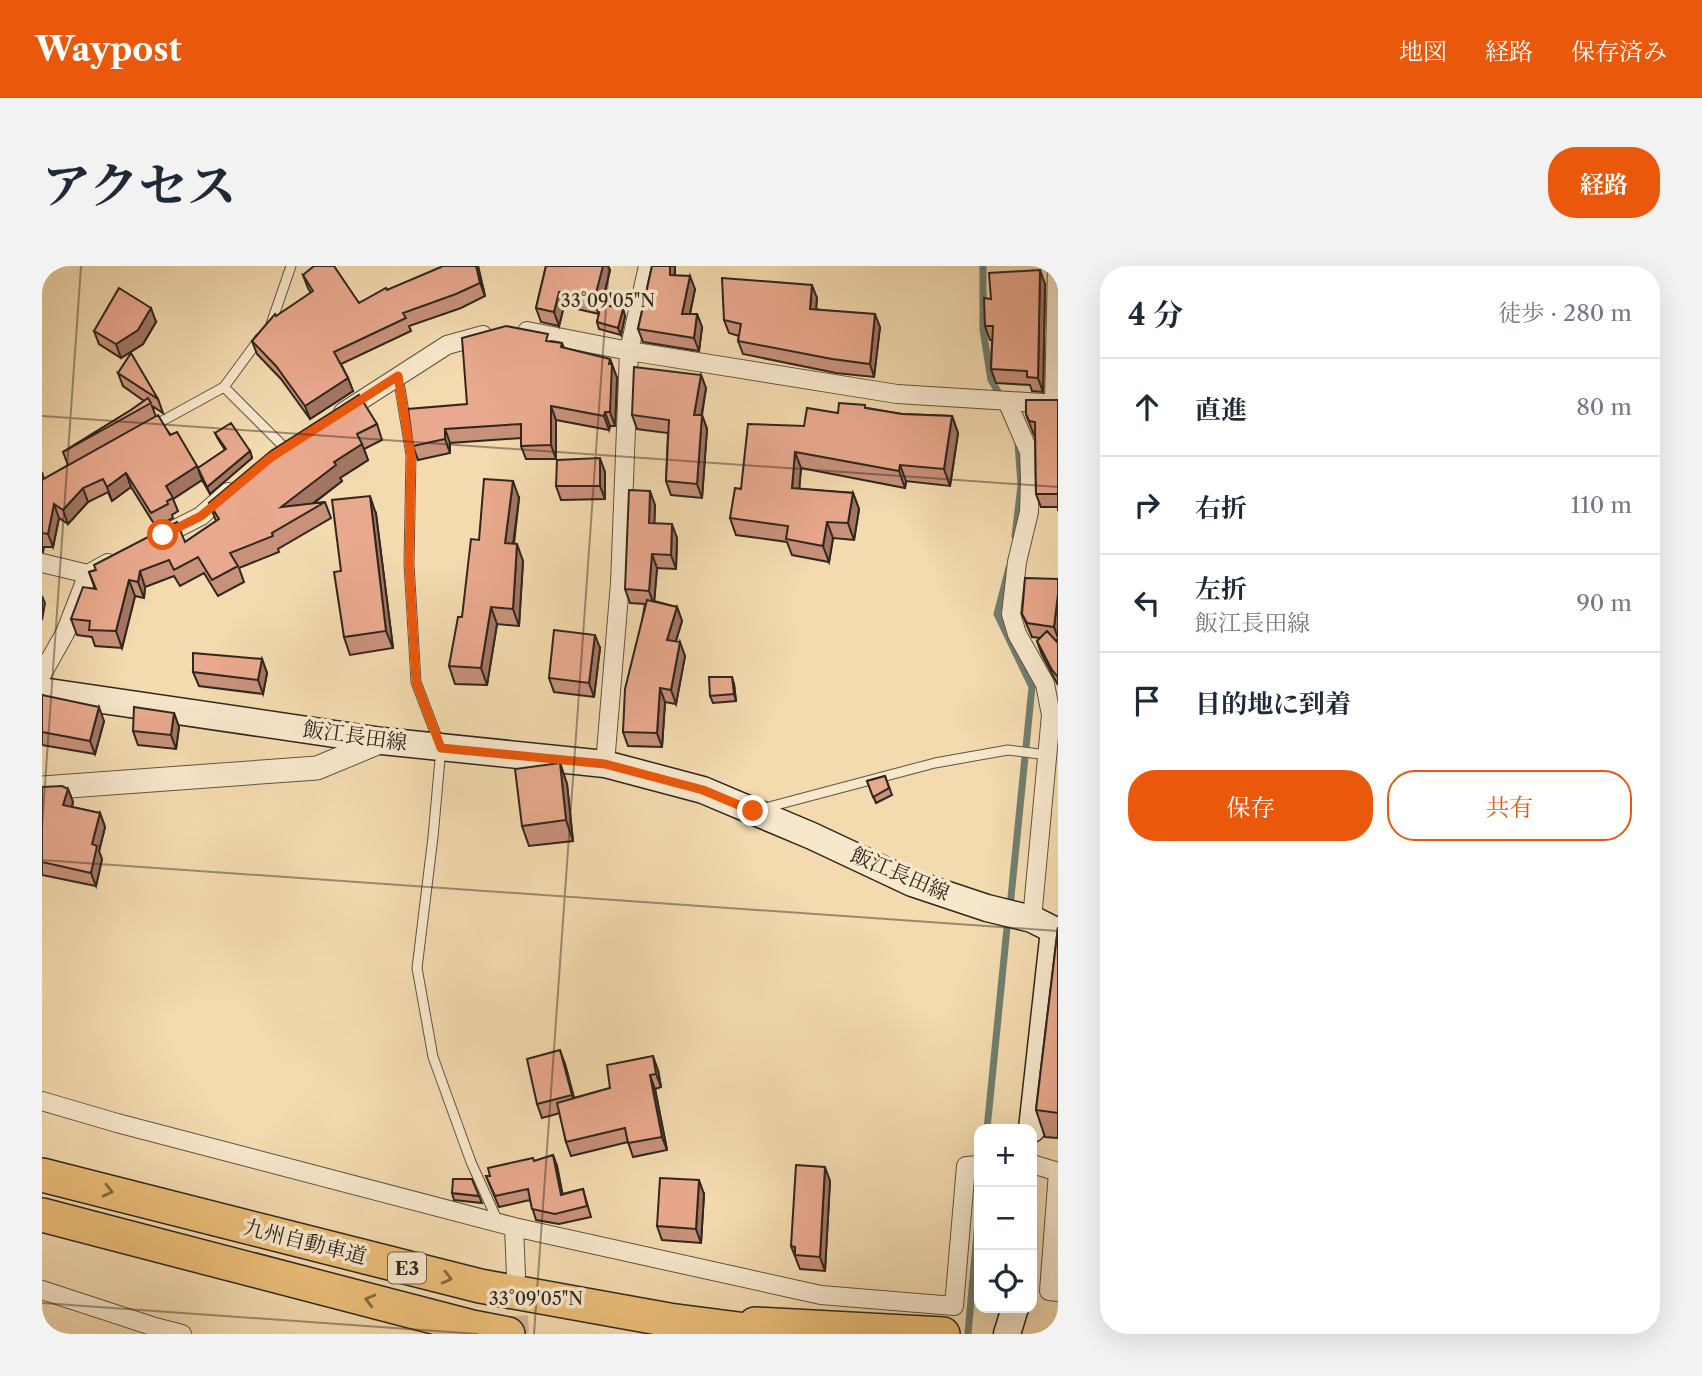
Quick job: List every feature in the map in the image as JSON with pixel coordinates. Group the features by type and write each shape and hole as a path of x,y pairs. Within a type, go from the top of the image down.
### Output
{"highway":[{"name":"九州自動車道","path":"42,1175 480,1286 669,1320 778,1334"},
{"name":"九州自動車道","path":"42,1215 472,1327 508,1334"},
{"path":"669,1320 943,1327"}],"main road":[{"name":"飯江長田線","path":"42,691 382,741 605,764 703,790 812,836 912,883 1048,927"},
{"path":"1032,1124 1048,927"},
{"path":"1007,1334 1013,1313"},
{"path":"1021,1334 1023,1313"}],"street":[{"path":"605,764 620,583 629,351 648,266"},
{"path":"328,421 447,345 505,329 897,394 1056,404 1057,266"},
{"path":"1007,401 1029,452 1030,479 1029,512 1017,562 1011,614 1017,634 1045,684 1055,716 1047,755 1048,927"},
{"path":"140,547 201,516 240,483"},
{"path":"42,674 65,633 88,574 119,557"},
{"path":"42,564 88,574"},
{"path":"42,788 317,768 382,741"},
{"path":"42,1101 117,1124 507,1226 821,1295 943,1327 966,1166 974,1165"},
{"path":"1037,1166 1058,1172 1049,1291 1058,1292"},
{"path":"507,1226 516,1275"},
{"path":"42,1290 155,1331 182,1334"}],"lane":[{"path":"142,432 224,387 272,322 291,266"},
{"path":"398,376 411,455 409,564 416,682 441,748 417,968 432,1057 471,1162 507,1226"},
{"path":"224,387 284,449"},
{"path":"753,811 935,763 1007,750 1047,755"}],"building":[{"path":"314,266 334,266 359,303 386,288 387,290 441,266 476,266 480,283 403,313 406,318 334,352 348,378 305,406 276,366 252,341 275,314 276,316 313,291 303,275"},
{"path":"546,266 603,266 594,301 559,292 554,312 536,308"},
{"path":"652,266 670,266 670,275 690,276 682,314 697,314 694,338 638,329"},
{"path":"1040,270 1038,378 1027,377 1027,371 991,369 993,326 985,326 984,298 991,299 989,273"},
{"path":"722,278 812,285 810,309 875,314 870,364 738,341 741,324 724,320"},
{"path":"119,288 151,308 138,330 116,344 94,331"},
{"path":"601,304 623,309 618,328 597,322"},
{"path":"506,326 548,334 546,341 562,343 561,347 610,359 610,412 605,412 604,416 551,406 551,445 521,446 521,424 445,429 445,439 413,446 408,409 467,404 462,338"},
{"path":"131,353 158,399 118,373"},
{"path":"634,367 701,375 694,415 702,415 697,484 666,481 669,420 632,415"},
{"path":"359,395 377,424 357,434 362,444 334,462 336,465 281,507 325,502 272,533 273,536 230,553 238,566 212,580 198,557 174,570 169,560 140,571 138,582 129,580 116,631 89,630 90,621 71,619 83,587 96,589 89,572 96,570 94,565 177,522 185,542 219,519 209,503 271,451"},
{"path":"148,398 151,403 63,452 131,410"},
{"path":"1026,400 1058,400 1058,494 1036,494 1035,422 1029,421 1026,414"},
{"path":"839,403 865,405 865,408 902,414 952,416 944,469 900,465 899,471 795,452 792,488 853,493 848,523 827,522 823,546 786,539 788,526 730,518 735,488 741,489 748,424 804,426 807,408 838,413"},
{"path":"158,415 170,435 177,432 197,466 166,486 173,498 167,501 168,504 151,513 126,473 107,487 103,479 83,488 63,510 54,504 48,534 42,533 42,480"},
{"path":"231,423 250,451 207,487 198,468 226,449 215,433"},
{"path":"600,458 600,486 556,486 557,460"},
{"path":"484,479 513,481 505,543 517,544 513,609 491,607 481,668 449,666 458,617 462,617 471,539 479,540"},
{"path":"629,490 650,491 649,523 672,524 671,555 652,554 649,591 625,589"},
{"path":"370,496 386,631 344,637 334,572 341,571 332,500"},
{"path":"1025,578 1058,579 1054,627 1027,623 1022,614"},
{"path":"647,600 677,607 667,640 680,642 671,690 660,688 657,733 623,732 625,689"},
{"path":"554,630 595,635 589,683 549,678"},
{"path":"1047,631 1058,643 1058,677 1037,641"},
{"path":"193,653 262,659 258,680 193,672"},
{"path":"709,677 732,677 734,694 710,696"},
{"path":"42,695 99,707 90,741 42,732"},
{"path":"134,707 174,713 171,735 133,731"},
{"path":"560,763 566,820 522,826 515,769"},
{"path":"885,776 889,788 873,797 867,781"},
{"path":"62,786 68,789 63,805 100,813 92,844 97,846 91,873 42,862 42,787"},
{"path":"1058,927 1058,1113 1036,1110"},
{"path":"560,1050 572,1095 537,1104 527,1059"},
{"path":"653,1056 656,1074 650,1075 662,1137 628,1143 625,1128 566,1142 557,1103 610,1088 607,1065"},
{"path":"553,1155 561,1195 583,1189 587,1206 555,1214 532,1209 528,1189 495,1196 486,1176 490,1176 488,1168 533,1158 534,1161"},
{"path":"796,1165 825,1167 820,1257 795,1255 795,1247 791,1246"},
{"path":"660,1178 699,1180 696,1229 657,1226"},
{"path":"453,1179 472,1179 479,1196 452,1193"}],"waterway":[{"path":"983,266 983,330 991,380 999,393"},
{"path":"1015,536 1021,485 1018,443"},
{"path":"1009,568 997,614 1032,687 1010,907"},
{"path":"987,1124 1008,918"},
{"path":"968,1334 975,1250"}],"tunnel":[{"path":"517,1289 520,1334"}],"route":[{"path":"163,535 201,516 270,458 398,376 411,455 409,564 416,682 441,748 605,764 703,790 753,811"}]}
